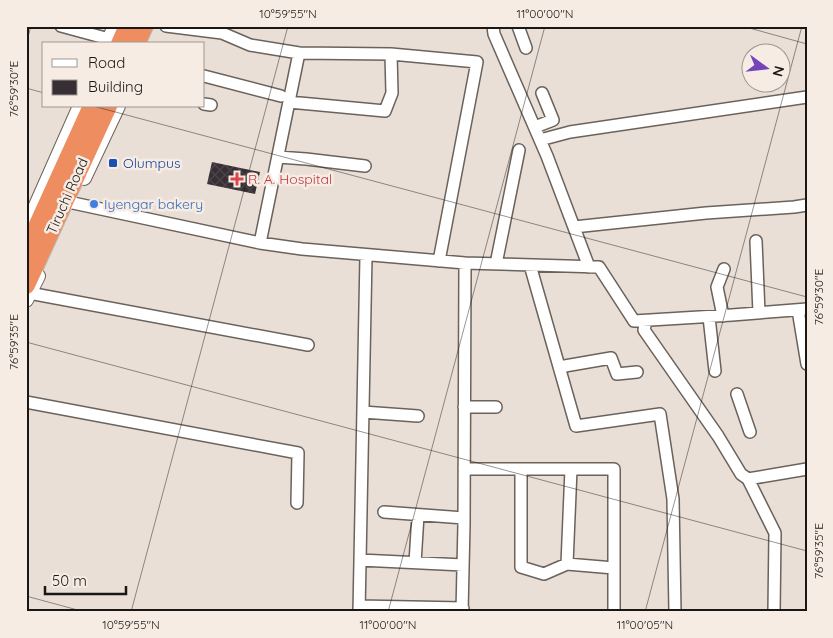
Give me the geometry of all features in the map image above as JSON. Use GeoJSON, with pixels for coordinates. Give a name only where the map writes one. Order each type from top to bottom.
{"type":"FeatureCollection","features":[{"type":"Feature","properties":{"kind":"highway"},"geometry":{"type":"LineString","coordinates":[[112,42],[128,26]]}},
{"type":"Feature","properties":{"kind":"highway"},"geometry":{"type":"LineString","coordinates":[[137,42],[144,26]]}},
{"type":"Feature","properties":{"kind":"highway","name":"Tiruchi Road"},"geometry":{"type":"LineString","coordinates":[[26,251],[91,108]]}},
{"type":"Feature","properties":{"kind":"highway","name":"Tiruchi Road"},"geometry":{"type":"LineString","coordinates":[[27,293],[107,108]]}},
{"type":"Feature","properties":{"kind":"street"},"geometry":{"type":"LineString","coordinates":[[61,26],[112,42],[115,26]]}},
{"type":"Feature","properties":{"kind":"street"},"geometry":{"type":"LineString","coordinates":[[146,42],[152,26]]}},
{"type":"Feature","properties":{"kind":"street"},"geometry":{"type":"LineString","coordinates":[[166,26],[222,33],[250,45],[299,53],[391,54],[477,62],[439,261]]}},
{"type":"Feature","properties":{"kind":"street"},"geometry":{"type":"LineString","coordinates":[[492,26],[535,127],[589,267]]}},
{"type":"Feature","properties":{"kind":"street"},"geometry":{"type":"LineString","coordinates":[[518,26],[526,48]]}},
{"type":"Feature","properties":{"kind":"street"},"geometry":{"type":"LineString","coordinates":[[260,243],[278,157],[285,99],[299,53]]}},
{"type":"Feature","properties":{"kind":"street"},"geometry":{"type":"LineString","coordinates":[[205,76],[285,99],[385,111],[392,93],[391,54]]}},
{"type":"Feature","properties":{"kind":"street"},"geometry":{"type":"LineString","coordinates":[[535,127],[553,120],[542,94]]}},
{"type":"Feature","properties":{"kind":"street"},"geometry":{"type":"LineString","coordinates":[[540,140],[570,132],[807,97]]}},
{"type":"Feature","properties":{"kind":"street"},"geometry":{"type":"LineString","coordinates":[[26,228],[79,108]]}},
{"type":"Feature","properties":{"kind":"street"},"geometry":{"type":"LineString","coordinates":[[117,108],[73,203],[27,293],[308,344]]}},
{"type":"Feature","properties":{"kind":"street"},"geometry":{"type":"LineString","coordinates":[[496,264],[519,150]]}},
{"type":"Feature","properties":{"kind":"street"},"geometry":{"type":"LineString","coordinates":[[278,157],[365,166]]}},
{"type":"Feature","properties":{"kind":"street"},"geometry":{"type":"LineString","coordinates":[[73,203],[260,243],[302,249],[465,264],[599,267],[634,321],[802,309],[807,364]]}},
{"type":"Feature","properties":{"kind":"street"},"geometry":{"type":"LineString","coordinates":[[574,228],[706,213],[807,205]]}},
{"type":"Feature","properties":{"kind":"street"},"geometry":{"type":"LineString","coordinates":[[756,241],[759,313]]}},
{"type":"Feature","properties":{"kind":"street"},"geometry":{"type":"LineString","coordinates":[[366,256],[359,609],[462,610],[465,264]]}},
{"type":"Feature","properties":{"kind":"street"},"geometry":{"type":"LineString","coordinates":[[530,265],[576,426],[660,414],[673,499],[675,612]]}},
{"type":"Feature","properties":{"kind":"street"},"geometry":{"type":"LineString","coordinates":[[723,316],[717,287],[724,269]]}},
{"type":"Feature","properties":{"kind":"street"},"geometry":{"type":"LineString","coordinates":[[709,317],[715,371]]}},
{"type":"Feature","properties":{"kind":"street"},"geometry":{"type":"LineString","coordinates":[[646,321],[644,330],[718,436],[741,474],[748,479],[775,533],[774,612]]}},
{"type":"Feature","properties":{"kind":"street"},"geometry":{"type":"LineString","coordinates":[[559,367],[610,358],[617,374],[637,372]]}},
{"type":"Feature","properties":{"kind":"street"},"geometry":{"type":"LineString","coordinates":[[737,394],[750,432]]}},
{"type":"Feature","properties":{"kind":"street"},"geometry":{"type":"LineString","coordinates":[[26,402],[298,453],[297,502]]}},
{"type":"Feature","properties":{"kind":"street"},"geometry":{"type":"LineString","coordinates":[[464,407],[496,407]]}},
{"type":"Feature","properties":{"kind":"street"},"geometry":{"type":"LineString","coordinates":[[363,412],[418,416]]}},
{"type":"Feature","properties":{"kind":"street"},"geometry":{"type":"LineString","coordinates":[[464,469],[614,469],[614,612]]}},
{"type":"Feature","properties":{"kind":"street"},"geometry":{"type":"LineString","coordinates":[[521,469],[521,568],[544,574],[567,564],[614,568]]}},
{"type":"Feature","properties":{"kind":"street"},"geometry":{"type":"LineString","coordinates":[[567,564],[571,469]]}},
{"type":"Feature","properties":{"kind":"street"},"geometry":{"type":"LineString","coordinates":[[748,479],[807,469]]}},
{"type":"Feature","properties":{"kind":"street"},"geometry":{"type":"LineString","coordinates":[[384,512],[464,518]]}},
{"type":"Feature","properties":{"kind":"street"},"geometry":{"type":"LineString","coordinates":[[415,562],[418,515]]}},
{"type":"Feature","properties":{"kind":"street"},"geometry":{"type":"LineString","coordinates":[[360,560],[463,565]]}},
{"type":"Feature","properties":{"kind":"building"},"geometry":{"type":"Polygon","coordinates":[[[212,162],[260,172],[255,194],[207,184],[212,162]]]}},
{"type":"Feature","properties":{"kind":"place","name":"Olumpus"},"geometry":{"type":"Point","coordinates":[113,163]}},
{"type":"Feature","properties":{"kind":"place","name":"R. A. Hospital"},"geometry":{"type":"Point","coordinates":[237,179]}},
{"type":"Feature","properties":{"kind":"place","name":"Iyengar bakery"},"geometry":{"type":"Point","coordinates":[94,204]}}]}
